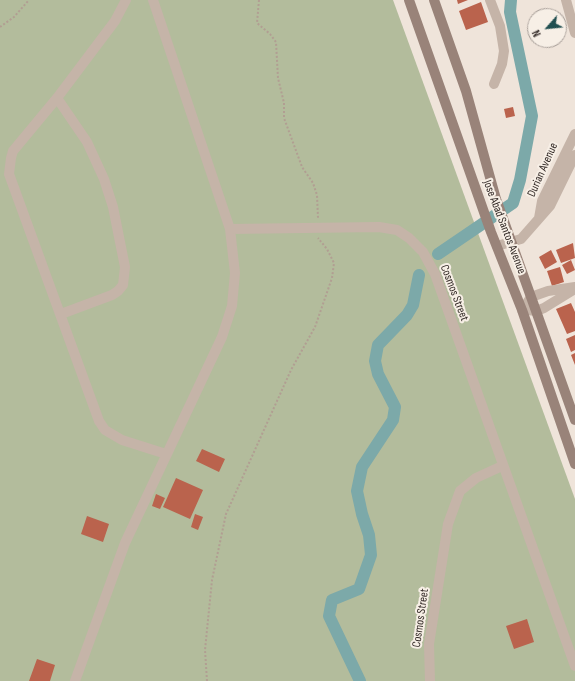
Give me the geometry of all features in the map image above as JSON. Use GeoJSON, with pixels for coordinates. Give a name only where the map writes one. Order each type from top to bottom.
{"type":"FeatureCollection","features":[{"type":"Feature","properties":{"kind":"main road","name":"Jose Abad Santos Avenue"},"geometry":{"type":"LineString","coordinates":[[409,0],[481,205],[522,310],[575,464]]}},
{"type":"Feature","properties":{"kind":"main road","name":"Jose Abad Santos Avenue"},"geometry":{"type":"LineString","coordinates":[[434,0],[466,91],[496,199],[575,420]]}},
{"type":"Feature","properties":{"kind":"street"},"geometry":{"type":"LineString","coordinates":[[126,0],[115,21],[57,98],[13,151],[9,174],[99,421],[105,430],[122,440],[166,454]]}},
{"type":"Feature","properties":{"kind":"street"},"geometry":{"type":"LineString","coordinates":[[75,681],[125,543],[222,337],[232,306],[235,273],[230,229],[153,0]]}},
{"type":"Feature","properties":{"kind":"street"},"geometry":{"type":"LineString","coordinates":[[490,0],[500,26],[504,51],[502,64],[494,84]]}},
{"type":"Feature","properties":{"kind":"street"},"geometry":{"type":"LineString","coordinates":[[566,0],[575,33]]}},
{"type":"Feature","properties":{"kind":"street"},"geometry":{"type":"LineString","coordinates":[[57,98],[87,142],[104,179],[113,207],[125,267],[124,285],[118,291],[112,295],[61,314]]}},
{"type":"Feature","properties":{"kind":"street","name":"Durian Avenue"},"geometry":{"type":"LineString","coordinates":[[539,218],[542,201],[575,134]]}},
{"type":"Feature","properties":{"kind":"street","name":"Durian Avenue"},"geometry":{"type":"LineString","coordinates":[[497,246],[521,239],[550,206],[575,155]]}},
{"type":"Feature","properties":{"kind":"street","name":"Cosmos Street"},"geometry":{"type":"LineString","coordinates":[[230,229],[379,227],[396,230],[410,238],[422,252],[435,274],[502,466],[575,666]]}},
{"type":"Feature","properties":{"kind":"street"},"geometry":{"type":"LineString","coordinates":[[522,310],[531,297],[548,291],[575,288]]}},
{"type":"Feature","properties":{"kind":"street"},"geometry":{"type":"LineString","coordinates":[[522,310],[536,311],[553,303],[575,288]]}},
{"type":"Feature","properties":{"kind":"street","name":"Cosmos Street"},"geometry":{"type":"LineString","coordinates":[[430,681],[429,644],[448,524],[460,491],[476,478],[502,466]]}},
{"type":"Feature","properties":{"kind":"path"},"geometry":{"type":"LineString","coordinates":[[0,27],[14,17],[29,0]]}},
{"type":"Feature","properties":{"kind":"path"},"geometry":{"type":"LineString","coordinates":[[207,681],[205,650],[212,580],[226,514],[291,370],[315,327],[332,278],[334,263],[327,249],[318,239],[317,195],[313,183],[302,167],[284,118],[284,103],[278,78],[276,42],[270,34],[257,23],[259,0]]}},
{"type":"Feature","properties":{"kind":"green space"},"geometry":{"type":"Polygon","coordinates":[[[0,0],[393,0],[575,499],[575,681],[0,681],[0,0]]]}},
{"type":"Feature","properties":{"kind":"building"},"geometry":{"type":"Polygon","coordinates":[[[457,0],[468,0],[458,4],[457,0]]]}},
{"type":"Feature","properties":{"kind":"building"},"geometry":{"type":"Polygon","coordinates":[[[481,2],[488,22],[466,30],[459,11],[481,2]]]}},
{"type":"Feature","properties":{"kind":"building"},"geometry":{"type":"Polygon","coordinates":[[[513,107],[515,116],[506,118],[504,109],[513,107]]]}},
{"type":"Feature","properties":{"kind":"building"},"geometry":{"type":"Polygon","coordinates":[[[573,243],[575,258],[561,263],[556,250],[573,243]]]}},
{"type":"Feature","properties":{"kind":"building"},"geometry":{"type":"Polygon","coordinates":[[[551,250],[557,262],[545,269],[539,257],[551,250]]]}},
{"type":"Feature","properties":{"kind":"building"},"geometry":{"type":"Polygon","coordinates":[[[571,260],[575,270],[567,274],[562,265],[571,260]]]}},
{"type":"Feature","properties":{"kind":"building"},"geometry":{"type":"Polygon","coordinates":[[[560,267],[564,282],[552,286],[547,271],[560,267]]]}},
{"type":"Feature","properties":{"kind":"building"},"geometry":{"type":"Polygon","coordinates":[[[571,303],[575,312],[575,331],[567,334],[556,309],[571,303]]]}},
{"type":"Feature","properties":{"kind":"building"},"geometry":{"type":"Polygon","coordinates":[[[575,335],[575,350],[571,352],[566,339],[575,335]]]}},
{"type":"Feature","properties":{"kind":"building"},"geometry":{"type":"Polygon","coordinates":[[[575,353],[575,365],[571,355],[575,353]]]}},
{"type":"Feature","properties":{"kind":"building"},"geometry":{"type":"Polygon","coordinates":[[[202,449],[225,459],[219,472],[196,461],[202,449]]]}},
{"type":"Feature","properties":{"kind":"building"},"geometry":{"type":"Polygon","coordinates":[[[176,478],[203,490],[190,519],[163,507],[176,478]]]}},
{"type":"Feature","properties":{"kind":"building"},"geometry":{"type":"Polygon","coordinates":[[[156,494],[165,498],[160,509],[152,506],[156,494]]]}},
{"type":"Feature","properties":{"kind":"building"},"geometry":{"type":"Polygon","coordinates":[[[195,514],[203,517],[198,530],[191,527],[195,514]]]}},
{"type":"Feature","properties":{"kind":"building"},"geometry":{"type":"Polygon","coordinates":[[[87,516],[109,524],[103,542],[81,534],[87,516]]]}},
{"type":"Feature","properties":{"kind":"building"},"geometry":{"type":"Polygon","coordinates":[[[527,619],[534,642],[514,649],[506,626],[527,619]]]}},
{"type":"Feature","properties":{"kind":"building"},"geometry":{"type":"Polygon","coordinates":[[[37,659],[55,665],[50,681],[29,681],[37,659]]]}},
{"type":"Feature","properties":{"kind":"waterway"},"geometry":{"type":"LineString","coordinates":[[438,254],[513,203],[520,180],[532,116],[510,12],[511,0]]}},
{"type":"Feature","properties":{"kind":"waterway"},"geometry":{"type":"LineString","coordinates":[[360,681],[329,616],[332,600],[359,589],[371,555],[369,535],[362,514],[357,491],[362,467],[393,420],[395,407],[378,374],[375,361],[378,345],[407,315],[413,305],[419,275]]}}]}
